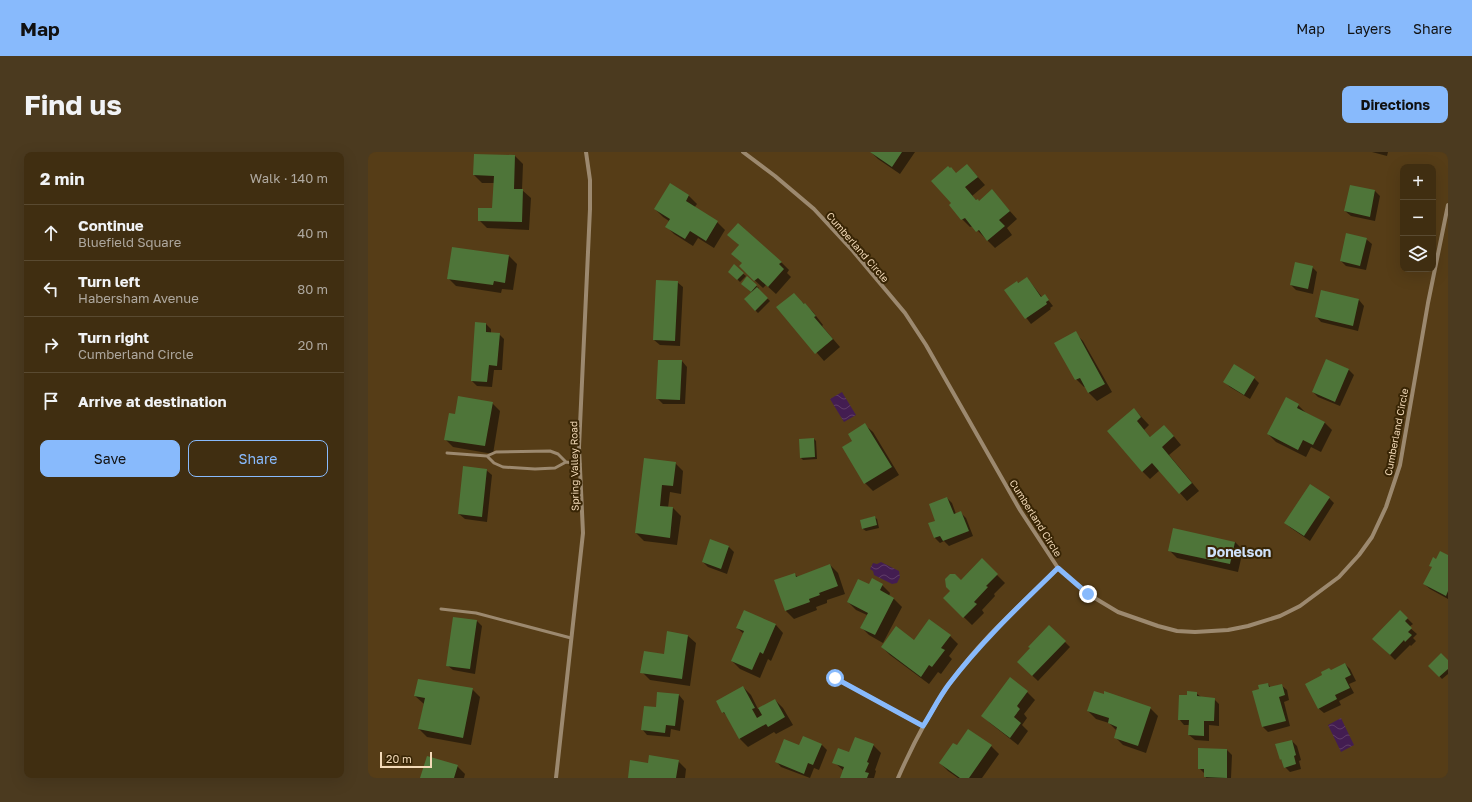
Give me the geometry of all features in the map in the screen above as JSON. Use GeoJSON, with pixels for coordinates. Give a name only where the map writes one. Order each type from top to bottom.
{"type":"FeatureCollection","features":[{"type":"Feature","properties":{"kind":"street","name":"Spring Valley Road"},"geometry":{"type":"LineString","coordinates":[[556,778],[583,533],[579,447],[590,215],[590,180],[586,152]]}},
{"type":"Feature","properties":{"kind":"street","name":"Cumberland Circle"},"geometry":{"type":"LineString","coordinates":[[743,152],[781,180],[814,209],[853,251],[905,313],[926,345],[1000,472],[1020,510],[1058,568],[1088,594],[1118,612],[1158,626],[1195,632],[1228,630],[1264,622],[1300,606],[1339,577],[1359,555],[1372,537],[1380,523],[1396,477],[1403,447],[1428,302],[1448,205]]}},
{"type":"Feature","properties":{"kind":"street"},"geometry":{"type":"LineString","coordinates":[[898,778],[923,726],[948,686],[985,640],[1058,568]]}},
{"type":"Feature","properties":{"kind":"street"},"geometry":{"type":"LineString","coordinates":[[835,678],[923,726]]}},
{"type":"Feature","properties":{"kind":"lane"},"geometry":{"type":"LineString","coordinates":[[447,453],[487,456],[496,452],[550,451],[558,454],[566,462],[580,464]]}},
{"type":"Feature","properties":{"kind":"lane"},"geometry":{"type":"LineString","coordinates":[[487,456],[503,467],[534,470],[556,468],[566,462]]}},
{"type":"Feature","properties":{"kind":"lane"},"geometry":{"type":"LineString","coordinates":[[441,609],[476,612],[572,638]]}},
{"type":"Feature","properties":{"kind":"water"},"geometry":{"type":"Polygon","coordinates":[[[842,392],[856,415],[844,422],[830,399],[842,392]]]}},
{"type":"Feature","properties":{"kind":"water"},"geometry":{"type":"Polygon","coordinates":[[[881,562],[899,571],[900,577],[897,583],[892,584],[874,575],[873,571],[870,569],[873,563],[877,564],[881,562]]]}},
{"type":"Feature","properties":{"kind":"water"},"geometry":{"type":"Polygon","coordinates":[[[1341,718],[1354,745],[1341,752],[1328,725],[1341,718]]]}},
{"type":"Feature","properties":{"kind":"building"},"geometry":{"type":"Polygon","coordinates":[[[870,152],[902,152],[892,167],[870,152]]]}},
{"type":"Feature","properties":{"kind":"building"},"geometry":{"type":"Polygon","coordinates":[[[474,154],[515,155],[514,189],[523,189],[522,222],[478,221],[478,208],[492,208],[494,176],[473,175],[474,154]]]}},
{"type":"Feature","properties":{"kind":"building"},"geometry":{"type":"Polygon","coordinates":[[[967,164],[978,177],[965,187],[976,200],[978,199],[979,201],[992,189],[1010,211],[999,220],[1005,226],[987,241],[979,230],[976,232],[965,218],[961,220],[949,205],[951,203],[931,181],[948,166],[950,168],[951,167],[956,173],[967,164]]]}},
{"type":"Feature","properties":{"kind":"building"},"geometry":{"type":"Polygon","coordinates":[[[670,183],[689,195],[686,201],[718,221],[706,241],[690,231],[685,239],[665,227],[670,219],[654,209],[670,183]]]}},
{"type":"Feature","properties":{"kind":"building"},"geometry":{"type":"Polygon","coordinates":[[[1350,185],[1375,190],[1370,217],[1344,211],[1350,185]]]}},
{"type":"Feature","properties":{"kind":"building"},"geometry":{"type":"Polygon","coordinates":[[[738,223],[782,262],[779,264],[784,269],[768,287],[758,278],[754,281],[739,266],[742,263],[731,254],[739,245],[727,235],[738,223]]]}},
{"type":"Feature","properties":{"kind":"building"},"geometry":{"type":"Polygon","coordinates":[[[1346,233],[1367,238],[1360,266],[1340,261],[1346,233]]]}},
{"type":"Feature","properties":{"kind":"building"},"geometry":{"type":"Polygon","coordinates":[[[452,247],[509,255],[505,283],[494,281],[493,285],[447,279],[452,247]]]}},
{"type":"Feature","properties":{"kind":"building"},"geometry":{"type":"Polygon","coordinates":[[[1295,262],[1313,266],[1308,289],[1290,285],[1295,262]]]}},
{"type":"Feature","properties":{"kind":"building"},"geometry":{"type":"Polygon","coordinates":[[[734,264],[744,273],[737,280],[728,272],[734,264]]]}},
{"type":"Feature","properties":{"kind":"building"},"geometry":{"type":"Polygon","coordinates":[[[747,276],[757,285],[751,292],[741,284],[747,276]]]}},
{"type":"Feature","properties":{"kind":"building"},"geometry":{"type":"Polygon","coordinates":[[[1027,277],[1041,297],[1045,294],[1049,300],[1046,302],[1047,304],[1025,319],[1004,290],[1017,281],[1018,283],[1027,277]]]}},
{"type":"Feature","properties":{"kind":"building"},"geometry":{"type":"Polygon","coordinates":[[[656,280],[678,281],[675,341],[653,340],[656,280]]]}},
{"type":"Feature","properties":{"kind":"building"},"geometry":{"type":"Polygon","coordinates":[[[757,287],[768,298],[755,311],[744,299],[757,287]]]}},
{"type":"Feature","properties":{"kind":"building"},"geometry":{"type":"Polygon","coordinates":[[[1321,290],[1359,299],[1353,326],[1315,317],[1321,290]]]}},
{"type":"Feature","properties":{"kind":"building"},"geometry":{"type":"Polygon","coordinates":[[[794,293],[804,304],[805,303],[816,316],[814,317],[833,339],[815,354],[776,307],[794,293]]]}},
{"type":"Feature","properties":{"kind":"building"},"geometry":{"type":"Polygon","coordinates":[[[475,322],[486,323],[486,332],[500,333],[497,366],[489,365],[487,382],[471,381],[475,322]]]}},
{"type":"Feature","properties":{"kind":"building"},"geometry":{"type":"Polygon","coordinates":[[[1076,331],[1105,384],[1088,393],[1080,378],[1075,380],[1054,343],[1076,331]]]}},
{"type":"Feature","properties":{"kind":"building"},"geometry":{"type":"Polygon","coordinates":[[[1326,359],[1349,369],[1335,402],[1312,392],[1326,359]]]}},
{"type":"Feature","properties":{"kind":"building"},"geometry":{"type":"Polygon","coordinates":[[[658,360],[682,360],[680,400],[656,399],[658,360]]]}},
{"type":"Feature","properties":{"kind":"building"},"geometry":{"type":"Polygon","coordinates":[[[1234,364],[1255,377],[1244,395],[1223,382],[1234,364]]]}},
{"type":"Feature","properties":{"kind":"building"},"geometry":{"type":"Polygon","coordinates":[[[458,396],[493,402],[485,446],[444,440],[449,413],[455,414],[458,396]]]}},
{"type":"Feature","properties":{"kind":"building"},"geometry":{"type":"Polygon","coordinates":[[[1286,397],[1299,404],[1297,408],[1325,422],[1313,445],[1303,440],[1298,450],[1267,434],[1286,397]]]}},
{"type":"Feature","properties":{"kind":"building"},"geometry":{"type":"Polygon","coordinates":[[[1134,408],[1141,417],[1137,421],[1150,437],[1164,425],[1174,436],[1162,447],[1192,483],[1179,494],[1152,463],[1142,472],[1107,431],[1134,408]]]}},
{"type":"Feature","properties":{"kind":"building"},"geometry":{"type":"Polygon","coordinates":[[[865,423],[892,467],[864,484],[842,447],[852,441],[848,434],[865,423]]]}},
{"type":"Feature","properties":{"kind":"building"},"geometry":{"type":"Polygon","coordinates":[[[814,438],[815,457],[800,458],[799,439],[814,438]]]}},
{"type":"Feature","properties":{"kind":"building"},"geometry":{"type":"Polygon","coordinates":[[[644,458],[676,462],[673,486],[662,485],[660,506],[673,507],[670,538],[635,533],[644,458]]]}},
{"type":"Feature","properties":{"kind":"building"},"geometry":{"type":"Polygon","coordinates":[[[463,466],[487,469],[482,517],[458,514],[463,466]]]}},
{"type":"Feature","properties":{"kind":"building"},"geometry":{"type":"Polygon","coordinates":[[[1310,484],[1330,497],[1304,536],[1284,523],[1310,484]]]}},
{"type":"Feature","properties":{"kind":"building"},"geometry":{"type":"Polygon","coordinates":[[[947,497],[954,514],[961,511],[969,531],[943,541],[940,536],[934,538],[928,523],[935,521],[929,504],[947,497]]]}},
{"type":"Feature","properties":{"kind":"building"},"geometry":{"type":"Polygon","coordinates":[[[875,516],[877,525],[862,529],[860,520],[875,516]]]}},
{"type":"Feature","properties":{"kind":"building"},"geometry":{"type":"Polygon","coordinates":[[[1173,528],[1235,542],[1230,564],[1168,551],[1173,528]]]}},
{"type":"Feature","properties":{"kind":"building"},"geometry":{"type":"Polygon","coordinates":[[[710,539],[729,546],[721,569],[702,562],[710,539]]]}},
{"type":"Feature","properties":{"kind":"building"},"geometry":{"type":"Polygon","coordinates":[[[1440,551],[1448,555],[1448,591],[1446,596],[1423,584],[1432,567],[1429,566],[1433,557],[1436,559],[1440,551]]]}},
{"type":"Feature","properties":{"kind":"building"},"geometry":{"type":"Polygon","coordinates":[[[982,558],[998,574],[986,586],[988,587],[974,602],[977,604],[963,618],[943,598],[950,591],[946,587],[945,579],[950,574],[955,574],[961,580],[982,558]]]}},
{"type":"Feature","properties":{"kind":"building"},"geometry":{"type":"Polygon","coordinates":[[[830,564],[838,586],[819,593],[820,595],[809,599],[810,602],[785,611],[774,580],[795,573],[796,577],[830,564]]]}},
{"type":"Feature","properties":{"kind":"building"},"geometry":{"type":"Polygon","coordinates":[[[872,578],[883,584],[880,590],[894,598],[875,635],[860,628],[868,613],[847,602],[858,579],[869,584],[872,578]]]}},
{"type":"Feature","properties":{"kind":"building"},"geometry":{"type":"Polygon","coordinates":[[[744,610],[776,624],[763,654],[760,652],[752,670],[731,661],[744,631],[736,628],[744,610]]]}},
{"type":"Feature","properties":{"kind":"building"},"geometry":{"type":"Polygon","coordinates":[[[1400,610],[1408,618],[1405,621],[1412,628],[1408,632],[1412,635],[1405,642],[1404,640],[1390,655],[1372,639],[1400,610]]]}},
{"type":"Feature","properties":{"kind":"building"},"geometry":{"type":"Polygon","coordinates":[[[453,617],[477,620],[470,669],[446,666],[453,617]]]}},
{"type":"Feature","properties":{"kind":"building"},"geometry":{"type":"Polygon","coordinates":[[[929,619],[951,635],[941,648],[945,650],[932,667],[929,665],[921,677],[881,647],[896,626],[914,640],[929,619]]]}},
{"type":"Feature","properties":{"kind":"building"},"geometry":{"type":"Polygon","coordinates":[[[1049,625],[1066,641],[1032,676],[1017,662],[1030,648],[1028,647],[1049,625]]]}},
{"type":"Feature","properties":{"kind":"building"},"geometry":{"type":"Polygon","coordinates":[[[667,631],[688,635],[682,679],[640,673],[644,651],[664,654],[667,631]]]}},
{"type":"Feature","properties":{"kind":"building"},"geometry":{"type":"Polygon","coordinates":[[[1441,653],[1448,660],[1448,669],[1439,677],[1428,666],[1441,653]]]}},
{"type":"Feature","properties":{"kind":"building"},"geometry":{"type":"Polygon","coordinates":[[[1345,663],[1351,675],[1345,678],[1350,688],[1335,695],[1337,699],[1318,709],[1305,684],[1322,675],[1321,672],[1329,668],[1331,670],[1345,663]]]}},
{"type":"Feature","properties":{"kind":"building"},"geometry":{"type":"Polygon","coordinates":[[[1010,677],[1028,691],[1017,706],[1020,709],[1014,717],[1021,723],[1010,738],[981,716],[1010,677]]]}},
{"type":"Feature","properties":{"kind":"building"},"geometry":{"type":"Polygon","coordinates":[[[418,679],[473,688],[463,738],[418,729],[425,698],[414,696],[418,679]]]}},
{"type":"Feature","properties":{"kind":"building"},"geometry":{"type":"Polygon","coordinates":[[[1268,683],[1269,687],[1282,684],[1285,695],[1279,697],[1286,721],[1262,727],[1252,691],[1259,689],[1258,685],[1268,683]]]}},
{"type":"Feature","properties":{"kind":"building"},"geometry":{"type":"Polygon","coordinates":[[[743,686],[755,708],[752,709],[757,718],[762,715],[758,708],[775,699],[785,717],[768,727],[766,724],[739,739],[716,701],[743,686]]]}},
{"type":"Feature","properties":{"kind":"building"},"geometry":{"type":"Polygon","coordinates":[[[1094,691],[1104,694],[1104,691],[1151,707],[1138,746],[1114,738],[1117,727],[1108,723],[1109,718],[1087,711],[1094,691]]]}},
{"type":"Feature","properties":{"kind":"building"},"geometry":{"type":"Polygon","coordinates":[[[1187,691],[1197,692],[1197,696],[1215,698],[1214,721],[1204,721],[1204,736],[1188,735],[1189,720],[1178,720],[1179,695],[1187,695],[1187,691]]]}},
{"type":"Feature","properties":{"kind":"building"},"geometry":{"type":"Polygon","coordinates":[[[657,692],[679,694],[675,726],[666,725],[665,733],[641,730],[644,706],[656,707],[657,692]]]}},
{"type":"Feature","properties":{"kind":"building"},"geometry":{"type":"Polygon","coordinates":[[[968,729],[992,745],[969,778],[960,778],[939,763],[953,743],[957,745],[968,729]]]}},
{"type":"Feature","properties":{"kind":"building"},"geometry":{"type":"Polygon","coordinates":[[[803,736],[822,744],[813,765],[808,763],[804,774],[775,762],[784,739],[799,745],[803,736]]]}},
{"type":"Feature","properties":{"kind":"building"},"geometry":{"type":"Polygon","coordinates":[[[855,737],[874,744],[865,772],[869,773],[867,778],[840,778],[844,767],[832,763],[838,748],[849,752],[855,737]]]}},
{"type":"Feature","properties":{"kind":"building"},"geometry":{"type":"Polygon","coordinates":[[[1292,740],[1296,755],[1294,756],[1296,764],[1284,768],[1275,744],[1292,740]]]}},
{"type":"Feature","properties":{"kind":"building"},"geometry":{"type":"Polygon","coordinates":[[[1198,748],[1227,749],[1227,778],[1204,777],[1204,769],[1198,769],[1198,748]]]}},
{"type":"Feature","properties":{"kind":"building"},"geometry":{"type":"Polygon","coordinates":[[[649,755],[679,760],[676,778],[628,778],[630,760],[648,763],[649,755]]]}},
{"type":"Feature","properties":{"kind":"building"},"geometry":{"type":"Polygon","coordinates":[[[427,756],[458,765],[454,778],[420,778],[427,756]]]}},
{"type":"Feature","properties":{"kind":"district","name":"Donelson"},"geometry":{"type":"Point","coordinates":[1239,551]}},
{"type":"Feature","properties":{"kind":"route"},"geometry":{"type":"LineString","coordinates":[[835,678],[923,726],[948,686],[985,640],[1058,568],[1088,594]]}}]}
